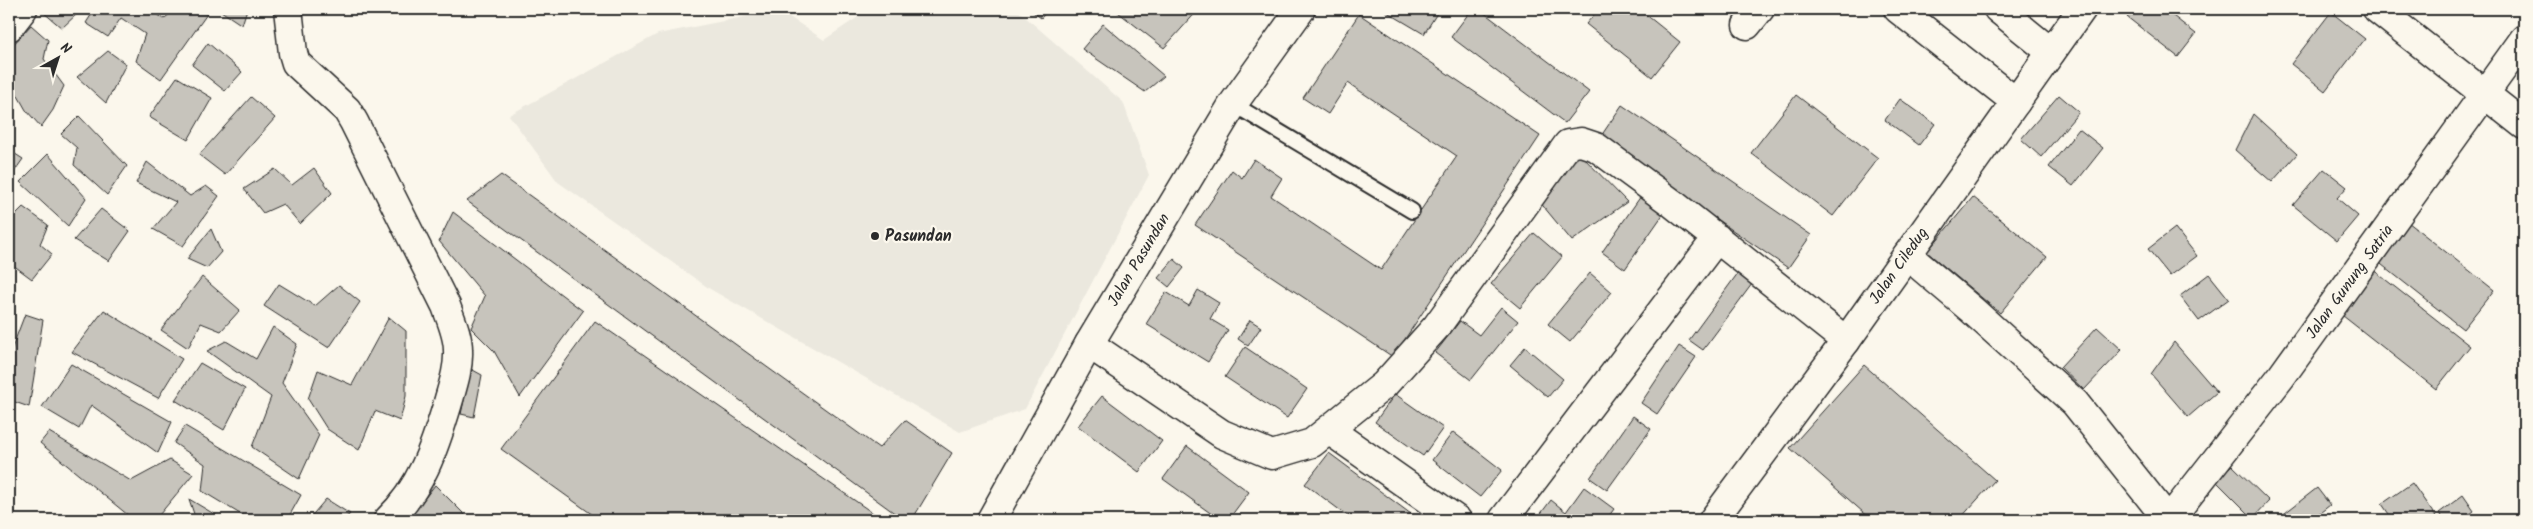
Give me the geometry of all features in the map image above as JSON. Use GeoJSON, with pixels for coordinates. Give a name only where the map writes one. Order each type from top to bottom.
{"type":"FeatureCollection","features":[{"type":"Feature","properties":{"kind":"street"},"geometry":{"type":"LineString","coordinates":[[9,27],[23,9]]}},
{"type":"Feature","properties":{"kind":"street"},"geometry":{"type":"LineString","coordinates":[[288,9],[293,54],[296,63],[346,110],[354,122],[446,306],[454,329],[458,350],[456,373],[436,443],[427,467],[412,493],[388,520]]}},
{"type":"Feature","properties":{"kind":"street","name":"Jalan Pasundan"},"geometry":{"type":"LineString","coordinates":[[991,520],[1089,344],[1233,104],[1301,9]]}},
{"type":"Feature","properties":{"kind":"street"},"geometry":{"type":"LineString","coordinates":[[1898,9],[2016,102]]}},
{"type":"Feature","properties":{"kind":"street"},"geometry":{"type":"LineString","coordinates":[[1998,9],[2051,52]]}},
{"type":"Feature","properties":{"kind":"street","name":"Jalan Ciledug"},"geometry":{"type":"LineString","coordinates":[[1713,520],[1846,341],[2082,9]]}},
{"type":"Feature","properties":{"kind":"street"},"geometry":{"type":"LineString","coordinates":[[2377,9],[2524,125]]}},
{"type":"Feature","properties":{"kind":"street","name":"Jalan Gunung Satria"},"geometry":{"type":"LineString","coordinates":[[2168,520],[2281,377],[2524,39]]}},
{"type":"Feature","properties":{"kind":"street"},"geometry":{"type":"LineString","coordinates":[[1089,344],[1222,434],[1272,455],[1312,443],[1384,385],[1437,326],[1568,144],[1581,142],[1596,147],[1717,238],[1846,341]]}},
{"type":"Feature","properties":{"kind":"street"},"geometry":{"type":"LineString","coordinates":[[1503,520],[1717,238]]}},
{"type":"Feature","properties":{"kind":"street"},"geometry":{"type":"LineString","coordinates":[[1907,255],[2075,403],[2168,520]]}},
{"type":"Feature","properties":{"kind":"street"},"geometry":{"type":"LineString","coordinates":[[1329,430],[1458,520]]}},
{"type":"Feature","properties":{"kind":"lane"},"geometry":{"type":"LineString","coordinates":[[1233,104],[1412,211]]}},
{"type":"Feature","properties":{"kind":"shaded area","name":"Pasundan"},"geometry":{"type":"Polygon","coordinates":[[[870,9],[1016,9],[1123,102],[1149,175],[1025,409],[960,432],[710,289],[558,182],[509,115],[658,34],[779,10],[824,40],[870,9]]]}},
{"type":"Feature","properties":{"kind":"building"},"geometry":{"type":"Polygon","coordinates":[[[45,9],[76,9],[79,12],[62,28],[43,12],[45,9]]]}},
{"type":"Feature","properties":{"kind":"building"},"geometry":{"type":"Polygon","coordinates":[[[95,9],[150,9],[164,19],[175,9],[200,9],[207,14],[161,79],[136,61],[145,34],[121,18],[108,37],[86,23],[95,9]]]}},
{"type":"Feature","properties":{"kind":"building"},"geometry":{"type":"Polygon","coordinates":[[[218,9],[247,9],[242,25],[218,9]]]}},
{"type":"Feature","properties":{"kind":"building"},"geometry":{"type":"Polygon","coordinates":[[[1029,9],[1049,9],[1041,18],[1029,9]]]}},
{"type":"Feature","properties":{"kind":"building"},"geometry":{"type":"Polygon","coordinates":[[[1114,9],[1199,9],[1164,48],[1114,9]]]}},
{"type":"Feature","properties":{"kind":"building"},"geometry":{"type":"Polygon","coordinates":[[[1382,9],[1436,9],[1439,10],[1424,34],[1382,9]]]}},
{"type":"Feature","properties":{"kind":"building"},"geometry":{"type":"Polygon","coordinates":[[[1472,9],[1479,9],[1589,92],[1565,123],[1451,37],[1472,9]]]}},
{"type":"Feature","properties":{"kind":"building"},"geometry":{"type":"Polygon","coordinates":[[[1599,9],[1639,9],[1680,42],[1652,77],[1586,24],[1599,9]]]}},
{"type":"Feature","properties":{"kind":"building"},"geometry":{"type":"Polygon","coordinates":[[[2134,9],[2164,9],[2196,34],[2178,57],[2127,17],[2134,9]]]}},
{"type":"Feature","properties":{"kind":"building"},"geometry":{"type":"Polygon","coordinates":[[[2331,12],[2365,39],[2325,91],[2291,64],[2331,12]]]}},
{"type":"Feature","properties":{"kind":"building"},"geometry":{"type":"Polygon","coordinates":[[[1359,14],[1540,136],[1393,357],[1195,225],[1232,170],[1242,178],[1254,159],[1282,178],[1271,196],[1381,270],[1457,156],[1348,83],[1328,114],[1303,98],[1359,14]]]}},
{"type":"Feature","properties":{"kind":"building"},"geometry":{"type":"Polygon","coordinates":[[[1103,24],[1164,76],[1145,92],[1082,49],[1103,24]]]}},
{"type":"Feature","properties":{"kind":"building"},"geometry":{"type":"Polygon","coordinates":[[[31,25],[48,40],[44,59],[64,86],[53,110],[41,127],[26,110],[9,80],[9,54],[12,46],[31,25]]]}},
{"type":"Feature","properties":{"kind":"building"},"geometry":{"type":"Polygon","coordinates":[[[208,43],[242,72],[225,91],[192,65],[208,43]]]}},
{"type":"Feature","properties":{"kind":"building"},"geometry":{"type":"Polygon","coordinates":[[[108,51],[126,64],[106,103],[77,77],[108,51]]]}},
{"type":"Feature","properties":{"kind":"building"},"geometry":{"type":"Polygon","coordinates":[[[177,77],[212,98],[188,140],[149,117],[177,77]]]}},
{"type":"Feature","properties":{"kind":"building"},"geometry":{"type":"Polygon","coordinates":[[[1796,95],[1878,158],[1833,216],[1751,153],[1796,95]]]}},
{"type":"Feature","properties":{"kind":"building"},"geometry":{"type":"Polygon","coordinates":[[[2059,95],[2079,112],[2041,157],[2021,139],[2059,95]]]}},
{"type":"Feature","properties":{"kind":"building"},"geometry":{"type":"Polygon","coordinates":[[[251,97],[275,118],[225,175],[199,155],[251,97]]]}},
{"type":"Feature","properties":{"kind":"building"},"geometry":{"type":"Polygon","coordinates":[[[1900,99],[1935,124],[1919,145],[1885,120],[1900,99]]]}},
{"type":"Feature","properties":{"kind":"building"},"geometry":{"type":"Polygon","coordinates":[[[1622,105],[1811,235],[1788,268],[1599,139],[1622,105]]]}},
{"type":"Feature","properties":{"kind":"building"},"geometry":{"type":"Polygon","coordinates":[[[2253,114],[2297,154],[2272,182],[2235,150],[2253,114]]]}},
{"type":"Feature","properties":{"kind":"building"},"geometry":{"type":"Polygon","coordinates":[[[79,116],[127,166],[107,195],[74,165],[77,148],[61,134],[79,116]]]}},
{"type":"Feature","properties":{"kind":"building"},"geometry":{"type":"Polygon","coordinates":[[[2079,129],[2103,148],[2073,186],[2049,167],[2079,129]]]}},
{"type":"Feature","properties":{"kind":"building"},"geometry":{"type":"Polygon","coordinates":[[[9,150],[23,159],[9,179],[9,150]]]}},
{"type":"Feature","properties":{"kind":"building"},"geometry":{"type":"Polygon","coordinates":[[[48,154],[86,198],[68,226],[20,182],[48,154]]]}},
{"type":"Feature","properties":{"kind":"building"},"geometry":{"type":"Polygon","coordinates":[[[1581,155],[1627,202],[1572,241],[1534,195],[1581,155]]]}},
{"type":"Feature","properties":{"kind":"building"},"geometry":{"type":"Polygon","coordinates":[[[147,162],[190,196],[206,186],[219,196],[183,246],[153,229],[176,202],[136,183],[147,162]]]}},
{"type":"Feature","properties":{"kind":"building"},"geometry":{"type":"Polygon","coordinates":[[[314,168],[332,193],[300,224],[283,204],[263,213],[244,189],[275,169],[292,185],[314,168]]]}},
{"type":"Feature","properties":{"kind":"building"},"geometry":{"type":"Polygon","coordinates":[[[2324,169],[2347,187],[2337,198],[2358,216],[2337,241],[2293,205],[2324,169]]]}},
{"type":"Feature","properties":{"kind":"building"},"geometry":{"type":"Polygon","coordinates":[[[501,175],[879,448],[905,420],[952,453],[912,520],[904,520],[467,201],[501,175]]]}},
{"type":"Feature","properties":{"kind":"building"},"geometry":{"type":"Polygon","coordinates":[[[1641,196],[1664,213],[1625,269],[1602,252],[1641,196]]]}},
{"type":"Feature","properties":{"kind":"building"},"geometry":{"type":"Polygon","coordinates":[[[1973,197],[2047,257],[2000,313],[1927,252],[1973,197]]]}},
{"type":"Feature","properties":{"kind":"building"},"geometry":{"type":"Polygon","coordinates":[[[23,207],[48,225],[40,244],[52,254],[32,279],[9,262],[9,221],[23,207]]]}},
{"type":"Feature","properties":{"kind":"building"},"geometry":{"type":"Polygon","coordinates":[[[101,209],[130,231],[109,261],[74,240],[101,209]]]}},
{"type":"Feature","properties":{"kind":"building"},"geometry":{"type":"Polygon","coordinates":[[[453,212],[583,311],[520,397],[494,351],[471,328],[485,296],[439,241],[453,212]]]}},
{"type":"Feature","properties":{"kind":"building"},"geometry":{"type":"Polygon","coordinates":[[[2408,222],[2494,290],[2463,329],[2377,261],[2408,222]]]}},
{"type":"Feature","properties":{"kind":"building"},"geometry":{"type":"Polygon","coordinates":[[[2175,228],[2197,256],[2170,276],[2148,249],[2175,228]]]}},
{"type":"Feature","properties":{"kind":"building"},"geometry":{"type":"Polygon","coordinates":[[[211,229],[221,252],[207,268],[187,259],[211,229]]]}},
{"type":"Feature","properties":{"kind":"building"},"geometry":{"type":"Polygon","coordinates":[[[1534,233],[1562,257],[1520,308],[1491,284],[1534,233]]]}},
{"type":"Feature","properties":{"kind":"building"},"geometry":{"type":"Polygon","coordinates":[[[1174,259],[1184,268],[1169,287],[1158,278],[1174,259]]]}},
{"type":"Feature","properties":{"kind":"building"},"geometry":{"type":"Polygon","coordinates":[[[2372,269],[2470,346],[2436,389],[2338,312],[2372,269]]]}},
{"type":"Feature","properties":{"kind":"building"},"geometry":{"type":"Polygon","coordinates":[[[1590,273],[1612,292],[1570,342],[1548,324],[1590,273]]]}},
{"type":"Feature","properties":{"kind":"building"},"geometry":{"type":"Polygon","coordinates":[[[1738,273],[1752,284],[1703,350],[1689,340],[1738,273]]]}},
{"type":"Feature","properties":{"kind":"building"},"geometry":{"type":"Polygon","coordinates":[[[2209,274],[2229,299],[2199,321],[2180,296],[2209,274]]]}},
{"type":"Feature","properties":{"kind":"building"},"geometry":{"type":"Polygon","coordinates":[[[202,277],[240,310],[221,331],[201,323],[188,348],[161,330],[202,277]]]}},
{"type":"Feature","properties":{"kind":"building"},"geometry":{"type":"Polygon","coordinates":[[[279,284],[315,306],[339,285],[360,302],[329,348],[264,306],[279,284]]]}},
{"type":"Feature","properties":{"kind":"building"},"geometry":{"type":"Polygon","coordinates":[[[1198,290],[1219,303],[1210,319],[1228,330],[1208,362],[1146,324],[1166,292],[1189,306],[1198,290]]]}},
{"type":"Feature","properties":{"kind":"building"},"geometry":{"type":"Polygon","coordinates":[[[1501,307],[1518,321],[1471,380],[1435,353],[1460,321],[1479,335],[1501,307]]]}},
{"type":"Feature","properties":{"kind":"building"},"geometry":{"type":"Polygon","coordinates":[[[104,310],[182,359],[158,398],[72,352],[104,310]]]}},
{"type":"Feature","properties":{"kind":"building"},"geometry":{"type":"Polygon","coordinates":[[[25,314],[43,320],[29,407],[9,400],[9,356],[25,314]]]}},
{"type":"Feature","properties":{"kind":"building"},"geometry":{"type":"Polygon","coordinates":[[[389,317],[406,331],[406,396],[400,421],[375,411],[359,450],[327,429],[308,399],[318,370],[352,385],[389,317]]]}},
{"type":"Feature","properties":{"kind":"building"},"geometry":{"type":"Polygon","coordinates":[[[1250,320],[1261,327],[1248,346],[1238,339],[1250,320]]]}},
{"type":"Feature","properties":{"kind":"building"},"geometry":{"type":"Polygon","coordinates":[[[595,321],[883,520],[600,520],[501,449],[595,321]]]}},
{"type":"Feature","properties":{"kind":"building"},"geometry":{"type":"Polygon","coordinates":[[[273,327],[297,344],[282,383],[319,435],[299,479],[252,447],[271,397],[207,351],[226,341],[256,359],[273,327]]]}},
{"type":"Feature","properties":{"kind":"building"},"geometry":{"type":"Polygon","coordinates":[[[2097,327],[2122,350],[2084,390],[2060,367],[2097,327]]]}},
{"type":"Feature","properties":{"kind":"building"},"geometry":{"type":"Polygon","coordinates":[[[2174,342],[2217,392],[2188,417],[2151,374],[2174,342]]]}},
{"type":"Feature","properties":{"kind":"building"},"geometry":{"type":"Polygon","coordinates":[[[1679,346],[1696,357],[1657,414],[1641,403],[1679,346]]]}},
{"type":"Feature","properties":{"kind":"building"},"geometry":{"type":"Polygon","coordinates":[[[1245,347],[1307,389],[1287,418],[1225,377],[1245,347]]]}},
{"type":"Feature","properties":{"kind":"building"},"geometry":{"type":"Polygon","coordinates":[[[1525,347],[1563,379],[1548,397],[1510,365],[1525,347]]]}},
{"type":"Feature","properties":{"kind":"building"},"geometry":{"type":"Polygon","coordinates":[[[200,363],[245,389],[224,430],[175,400],[200,363]]]}},
{"type":"Feature","properties":{"kind":"building"},"geometry":{"type":"Polygon","coordinates":[[[71,364],[172,422],[158,453],[91,405],[79,429],[42,407],[71,364]]]}},
{"type":"Feature","properties":{"kind":"building"},"geometry":{"type":"Polygon","coordinates":[[[1864,365],[1995,480],[1959,520],[1872,520],[1790,448],[1864,365]]]}},
{"type":"Feature","properties":{"kind":"building"},"geometry":{"type":"Polygon","coordinates":[[[471,369],[482,375],[474,417],[461,414],[471,369]]]}},
{"type":"Feature","properties":{"kind":"building"},"geometry":{"type":"Polygon","coordinates":[[[1395,394],[1443,428],[1423,456],[1375,422],[1395,394]]]}},
{"type":"Feature","properties":{"kind":"building"},"geometry":{"type":"Polygon","coordinates":[[[1102,396],[1162,441],[1139,472],[1078,426],[1102,396]]]}},
{"type":"Feature","properties":{"kind":"building"},"geometry":{"type":"Polygon","coordinates":[[[1633,416],[1651,429],[1607,490],[1590,478],[1633,416]]]}},
{"type":"Feature","properties":{"kind":"building"},"geometry":{"type":"Polygon","coordinates":[[[185,426],[301,495],[287,520],[250,520],[202,491],[205,464],[174,443],[185,426]]]}},
{"type":"Feature","properties":{"kind":"building"},"geometry":{"type":"Polygon","coordinates":[[[49,432],[131,481],[170,460],[193,474],[155,520],[134,520],[40,443],[49,432]]]}},
{"type":"Feature","properties":{"kind":"building"},"geometry":{"type":"Polygon","coordinates":[[[1453,432],[1502,470],[1480,497],[1432,460],[1453,432]]]}},
{"type":"Feature","properties":{"kind":"building"},"geometry":{"type":"Polygon","coordinates":[[[1187,446],[1249,492],[1228,520],[1220,520],[1163,479],[1187,446]]]}},
{"type":"Feature","properties":{"kind":"building"},"geometry":{"type":"Polygon","coordinates":[[[1329,453],[1419,520],[1353,520],[1305,484],[1329,453]]]}},
{"type":"Feature","properties":{"kind":"building"},"geometry":{"type":"Polygon","coordinates":[[[2232,465],[2269,501],[2253,518],[2216,481],[2232,465]]]}},
{"type":"Feature","properties":{"kind":"building"},"geometry":{"type":"Polygon","coordinates":[[[2412,483],[2438,520],[2393,520],[2382,504],[2412,483]]]}},
{"type":"Feature","properties":{"kind":"building"},"geometry":{"type":"Polygon","coordinates":[[[435,485],[470,520],[408,520],[435,485]]]}},
{"type":"Feature","properties":{"kind":"building"},"geometry":{"type":"Polygon","coordinates":[[[1584,487],[1614,509],[1606,520],[1536,520],[1551,500],[1566,512],[1584,487]]]}},
{"type":"Feature","properties":{"kind":"building"},"geometry":{"type":"Polygon","coordinates":[[[2317,488],[2330,505],[2311,520],[2276,520],[2317,488]]]}},
{"type":"Feature","properties":{"kind":"building"},"geometry":{"type":"Polygon","coordinates":[[[2463,495],[2474,511],[2462,520],[2444,520],[2439,513],[2463,495]]]}},
{"type":"Feature","properties":{"kind":"building"},"geometry":{"type":"Polygon","coordinates":[[[189,499],[224,520],[196,520],[189,499]]]}},
{"type":"Feature","properties":{"kind":"building"},"geometry":{"type":"Polygon","coordinates":[[[326,499],[350,514],[343,520],[308,520],[326,499]]]}},
{"type":"Feature","properties":{"kind":"place","name":"Pasundan"},"geometry":{"type":"Point","coordinates":[875,236]}}]}
